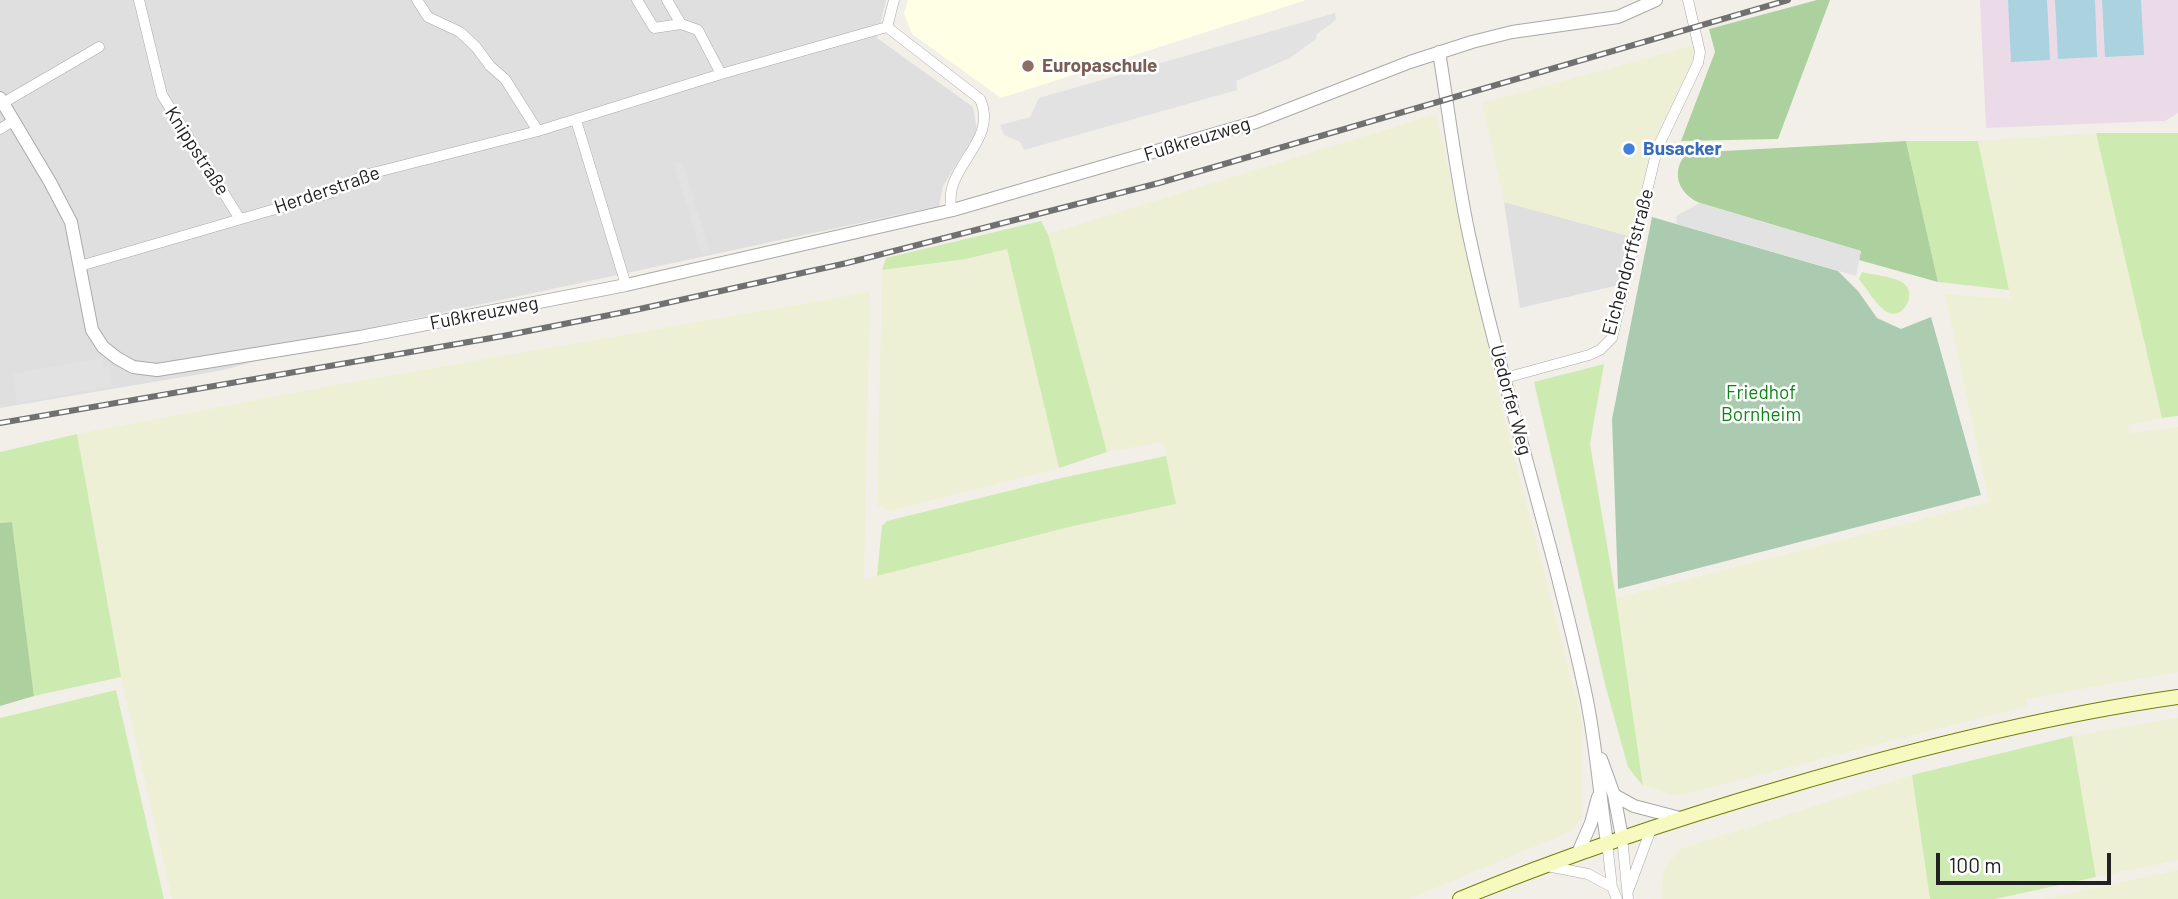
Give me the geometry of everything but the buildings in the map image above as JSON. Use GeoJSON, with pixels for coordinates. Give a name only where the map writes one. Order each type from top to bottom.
{"type":"FeatureCollection","features":[{"type":"Feature","properties":{"kind":"main road"},"geometry":{"type":"LineString","coordinates":[[1460,899],[1622,837],[1897,754],[2119,705],[2178,697]]}},
{"type":"Feature","properties":{"kind":"street","name":"Knippstraße"},"geometry":{"type":"LineString","coordinates":[[139,0],[162,95],[240,219]]}},
{"type":"Feature","properties":{"kind":"street"},"geometry":{"type":"LineString","coordinates":[[417,0],[428,17],[460,32],[476,47],[490,66],[505,79],[538,131]]}},
{"type":"Feature","properties":{"kind":"street"},"geometry":{"type":"LineString","coordinates":[[637,0],[654,27],[681,24],[698,30],[721,74]]}},
{"type":"Feature","properties":{"kind":"street"},"geometry":{"type":"LineString","coordinates":[[667,0],[681,24]]}},
{"type":"Feature","properties":{"kind":"street"},"geometry":{"type":"LineString","coordinates":[[894,0],[887,27],[980,99],[983,107],[985,121],[980,139],[954,181],[950,195],[951,210]]}},
{"type":"Feature","properties":{"kind":"street"},"geometry":{"type":"LineString","coordinates":[[1439,52],[1512,32],[1618,17],[1656,0]]}},
{"type":"Feature","properties":{"kind":"street","name":"Eichendorffstraße"},"geometry":{"type":"LineString","coordinates":[[1505,378],[1589,355],[1601,350],[1612,338],[1657,149],[1698,63],[1700,52],[1688,0]]}},
{"type":"Feature","properties":{"kind":"street","name":"Herderstraße"},"geometry":{"type":"LineString","coordinates":[[80,266],[330,193],[365,175],[538,131],[721,74],[887,27]]}},
{"type":"Feature","properties":{"kind":"street"},"geometry":{"type":"LineString","coordinates":[[1,100],[99,47]]}},
{"type":"Feature","properties":{"kind":"street","name":"Fußkreuzweg"},"geometry":{"type":"LineString","coordinates":[[1,100],[71,222],[92,330],[103,347],[133,368],[157,370],[360,337],[626,285],[951,210],[1256,122],[1439,52]]}},
{"type":"Feature","properties":{"kind":"street","name":"Uedorfer Weg"},"geometry":{"type":"LineString","coordinates":[[1439,52],[1466,223],[1566,606],[1596,746],[1614,795],[1628,895]]}},
{"type":"Feature","properties":{"kind":"street"},"geometry":{"type":"LineString","coordinates":[[576,120],[626,285]]}},
{"type":"Feature","properties":{"kind":"street"},"geometry":{"type":"LineString","coordinates":[[0,129],[13,121]]}},
{"type":"Feature","properties":{"kind":"street","name":"Uedorfer Weg"},"geometry":{"type":"LineString","coordinates":[[1596,746],[1599,793],[1612,887],[1617,899]]}},
{"type":"Feature","properties":{"kind":"street"},"geometry":{"type":"LineString","coordinates":[[1577,853],[1591,824],[1599,793]]}},
{"type":"Feature","properties":{"kind":"street"},"geometry":{"type":"LineString","coordinates":[[1614,795],[1634,806],[1680,818]]}},
{"type":"Feature","properties":{"kind":"street"},"geometry":{"type":"LineString","coordinates":[[1628,895],[1651,829]]}},
{"type":"Feature","properties":{"kind":"street"},"geometry":{"type":"LineString","coordinates":[[1546,866],[1588,874],[1612,887]]}},
{"type":"Feature","properties":{"kind":"shaded area"},"geometry":{"type":"Polygon","coordinates":[[[0,0],[886,0],[877,38],[973,107],[977,131],[943,186],[939,206],[403,321],[224,370],[0,408],[0,0]]]}},
{"type":"Feature","properties":{"kind":"shaded area","name":"Europaschule"},"geometry":{"type":"Polygon","coordinates":[[[908,0],[1306,0],[1001,98],[912,34],[904,13],[908,0]]]}},
{"type":"Feature","properties":{"kind":"shaded area"},"geometry":{"type":"Polygon","coordinates":[[[1980,0],[2178,0],[2178,113],[2165,121],[1986,128],[1980,0]]]}},
{"type":"Feature","properties":{"kind":"shaded area","name":"Europaschule"},"geometry":{"type":"Polygon","coordinates":[[[1335,13],[1336,20],[1317,34],[1316,39],[1290,58],[1236,81],[1237,90],[1024,150],[1020,142],[1004,135],[1000,125],[1030,117],[1039,98],[1335,13]]]}},
{"type":"Feature","properties":{"kind":"shaded area"},"geometry":{"type":"Polygon","coordinates":[[[1695,45],[1697,54],[1656,137],[1629,236],[1504,202],[1482,103],[1695,45]]]}},
{"type":"Feature","properties":{"kind":"shaded area"},"geometry":{"type":"Polygon","coordinates":[[[1436,114],[1501,404],[1582,722],[1582,818],[1570,832],[1409,899],[172,899],[121,677],[77,434],[325,387],[870,292],[864,579],[1073,526],[1176,504],[1163,442],[1107,452],[1048,234],[1436,114]]]}},
{"type":"Feature","properties":{"kind":"shaded area"},"geometry":{"type":"Polygon","coordinates":[[[2096,133],[2162,418],[2128,425],[2129,433],[2178,427],[2178,672],[2025,699],[2027,706],[1677,796],[1643,786],[1616,598],[1989,502],[1945,294],[2011,299],[1978,141],[2096,133]]]}},
{"type":"Feature","properties":{"kind":"shaded area"},"geometry":{"type":"Polygon","coordinates":[[[682,161],[710,252],[702,255],[674,164],[682,161]]]}},
{"type":"Feature","properties":{"kind":"shaded area"},"geometry":{"type":"Polygon","coordinates":[[[1504,202],[1629,236],[1619,285],[1520,308],[1504,202]]]}},
{"type":"Feature","properties":{"kind":"shaded area"},"geometry":{"type":"Polygon","coordinates":[[[1700,203],[1861,251],[1856,276],[1677,224],[1676,216],[1700,203]]]}},
{"type":"Feature","properties":{"kind":"shaded area"},"geometry":{"type":"Polygon","coordinates":[[[1007,248],[1059,468],[889,511],[877,506],[882,270],[966,259],[1007,248]]]}},
{"type":"Feature","properties":{"kind":"shaded area"},"geometry":{"type":"Polygon","coordinates":[[[102,358],[104,367],[109,366],[112,386],[17,403],[12,374],[102,358]]]}},
{"type":"Feature","properties":{"kind":"shaded area"},"geometry":{"type":"Polygon","coordinates":[[[2178,718],[2178,860],[2096,877],[2072,736],[2178,718]]]}},
{"type":"Feature","properties":{"kind":"shaded area"},"geometry":{"type":"Polygon","coordinates":[[[1912,775],[1930,899],[1661,899],[1664,869],[1680,849],[1912,775]]]}},
{"type":"Feature","properties":{"kind":"shaded area"},"geometry":{"type":"Polygon","coordinates":[[[2178,870],[2178,899],[2044,899],[2178,870]]]}},
{"type":"Feature","properties":{"kind":"green space"},"geometry":{"type":"Polygon","coordinates":[[[1817,0],[1830,0],[1778,139],[1681,141],[1715,52],[1709,29],[1817,0]]]}},
{"type":"Feature","properties":{"kind":"green space"},"geometry":{"type":"Polygon","coordinates":[[[2096,133],[2178,133],[2178,416],[2162,418],[2096,133]]]}},
{"type":"Feature","properties":{"kind":"green space"},"geometry":{"type":"Polygon","coordinates":[[[1906,141],[1978,141],[2009,290],[1938,282],[1906,141]]]}},
{"type":"Feature","properties":{"kind":"green space"},"geometry":{"type":"Polygon","coordinates":[[[1906,141],[1938,282],[1859,260],[1861,251],[1700,203],[1686,194],[1679,181],[1679,167],[1687,153],[1906,141]]]}},
{"type":"Feature","properties":{"kind":"green space","name":"Friedhof Bornheim"},"geometry":{"type":"Polygon","coordinates":[[[1652,217],[1838,271],[1858,291],[1877,318],[1901,329],[1931,317],[1981,495],[1618,589],[1612,419],[1652,217]]]}},
{"type":"Feature","properties":{"kind":"green space"},"geometry":{"type":"Polygon","coordinates":[[[1041,221],[1048,234],[1107,452],[1059,468],[1007,249],[966,259],[882,270],[886,258],[1041,221]]]}},
{"type":"Feature","properties":{"kind":"green space"},"geometry":{"type":"Polygon","coordinates":[[[1862,272],[1896,279],[1906,286],[1909,299],[1903,310],[1891,313],[1880,307],[1859,279],[1862,272]]]}},
{"type":"Feature","properties":{"kind":"green space"},"geometry":{"type":"Polygon","coordinates":[[[1604,364],[1590,444],[1616,598],[1643,786],[1628,767],[1606,688],[1534,382],[1604,364]]]}},
{"type":"Feature","properties":{"kind":"green space"},"geometry":{"type":"Polygon","coordinates":[[[77,434],[121,677],[34,696],[12,522],[0,523],[0,452],[77,434]]]}},
{"type":"Feature","properties":{"kind":"green space"},"geometry":{"type":"Polygon","coordinates":[[[1166,456],[1176,504],[1073,526],[877,576],[882,526],[887,521],[1061,478],[1166,456]]]}},
{"type":"Feature","properties":{"kind":"green space"},"geometry":{"type":"Polygon","coordinates":[[[12,522],[34,696],[0,706],[0,523],[12,522]]]}},
{"type":"Feature","properties":{"kind":"green space"},"geometry":{"type":"Polygon","coordinates":[[[116,690],[164,899],[0,899],[0,718],[116,690]]]}},
{"type":"Feature","properties":{"kind":"green space"},"geometry":{"type":"Polygon","coordinates":[[[2072,736],[2096,877],[1995,899],[1930,899],[1912,775],[2072,736]]]}},
{"type":"Feature","properties":{"kind":"water"},"geometry":{"type":"Polygon","coordinates":[[[2008,0],[2047,0],[2050,60],[2011,62],[2008,0]]]}},
{"type":"Feature","properties":{"kind":"water"},"geometry":{"type":"Polygon","coordinates":[[[2055,0],[2095,0],[2097,57],[2058,59],[2055,0]]]}},
{"type":"Feature","properties":{"kind":"water"},"geometry":{"type":"Polygon","coordinates":[[[2102,0],[2141,0],[2144,55],[2105,57],[2102,0]]]}},
{"type":"Feature","properties":{"kind":"railway"},"geometry":{"type":"LineString","coordinates":[[0,423],[503,336],[847,263],[1159,183],[1788,0]]}},
{"type":"Feature","properties":{"kind":"place","name":"Europaschule"},"geometry":{"type":"Point","coordinates":[1028,66]}},
{"type":"Feature","properties":{"kind":"place","name":"Busacker"},"geometry":{"type":"Point","coordinates":[1629,149]}}]}
